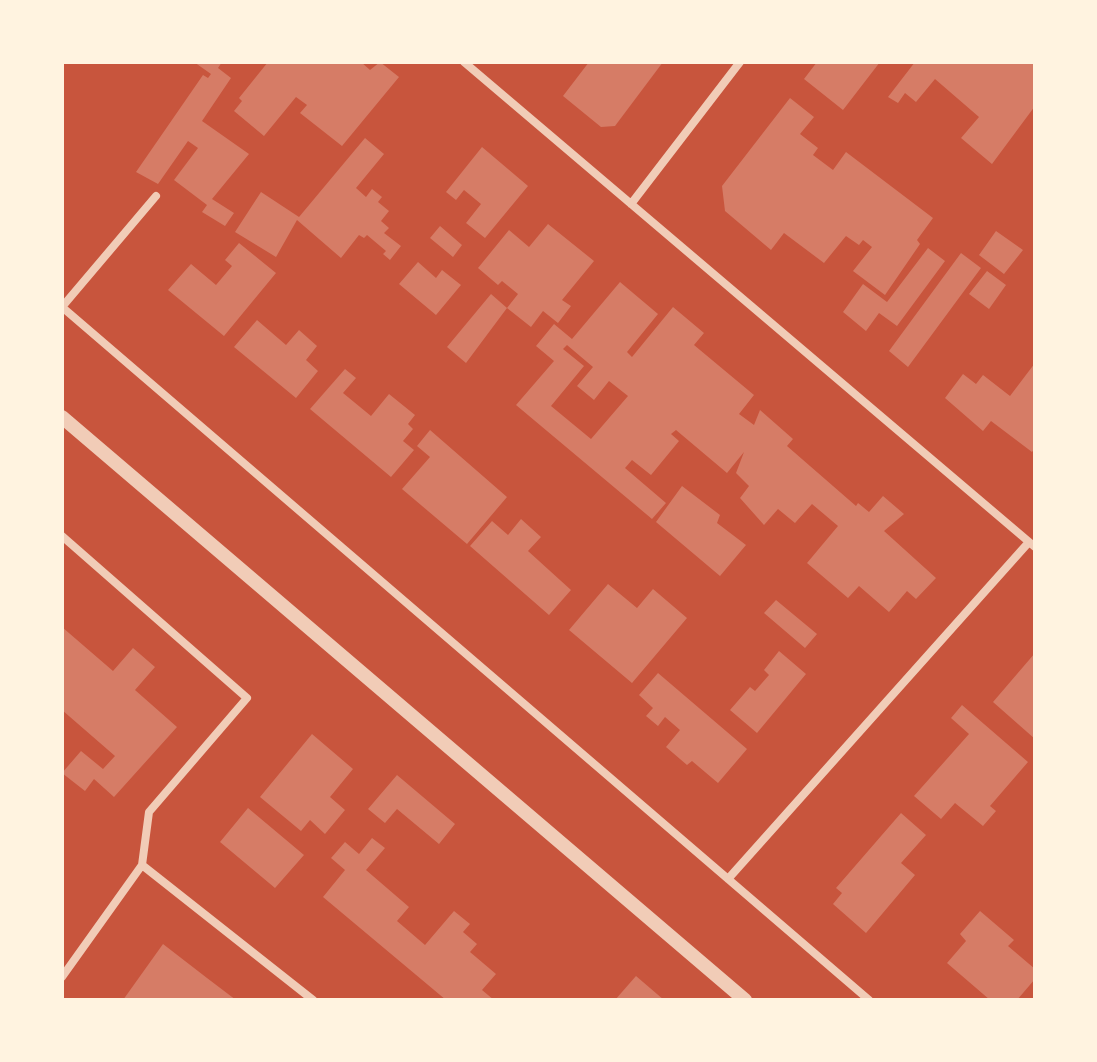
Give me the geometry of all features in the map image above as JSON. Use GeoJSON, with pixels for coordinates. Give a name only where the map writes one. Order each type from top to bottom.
{"type":"FeatureCollection","features":[{"type":"Feature","properties":{"kind":"street"},"geometry":{"type":"LineString","coordinates":[[464,62],[1032,544],[728,879]]}},
{"type":"Feature","properties":{"kind":"street"},"geometry":{"type":"LineString","coordinates":[[631,204],[740,62]]}},
{"type":"Feature","properties":{"kind":"street"},"geometry":{"type":"LineString","coordinates":[[156,196],[62,307],[869,1000]]}},
{"type":"Feature","properties":{"kind":"street"},"geometry":{"type":"LineString","coordinates":[[62,417],[745,1000]]}},
{"type":"Feature","properties":{"kind":"street"},"geometry":{"type":"LineString","coordinates":[[62,536],[247,698],[149,812],[142,865],[62,977]]}},
{"type":"Feature","properties":{"kind":"street"},"geometry":{"type":"LineString","coordinates":[[142,865],[313,1000]]}},
{"type":"Feature","properties":{"kind":"building"},"geometry":{"type":"Polygon","coordinates":[[[194,62],[222,62],[218,68],[231,78],[202,121],[249,154],[212,199],[234,213],[225,226],[202,212],[207,205],[174,180],[198,148],[188,141],[158,184],[136,172],[203,75],[208,78],[211,74],[194,62]]]}},
{"type":"Feature","properties":{"kind":"building"},"geometry":{"type":"Polygon","coordinates":[[[268,62],[361,62],[370,70],[380,62],[399,77],[342,146],[300,113],[307,105],[296,97],[264,136],[234,111],[242,101],[239,98],[268,62]]]}},
{"type":"Feature","properties":{"kind":"building"},"geometry":{"type":"Polygon","coordinates":[[[589,62],[663,62],[615,126],[601,127],[563,96],[589,62]]]}},
{"type":"Feature","properties":{"kind":"building"},"geometry":{"type":"Polygon","coordinates":[[[817,62],[880,62],[843,110],[804,79],[817,62]]]}},
{"type":"Feature","properties":{"kind":"building"},"geometry":{"type":"Polygon","coordinates":[[[915,62],[1035,62],[1035,106],[992,164],[961,138],[979,117],[935,79],[916,102],[905,93],[898,103],[888,97],[915,62]]]}},
{"type":"Feature","properties":{"kind":"building"},"geometry":{"type":"Polygon","coordinates":[[[790,98],[814,117],[800,134],[818,148],[813,155],[833,170],[846,152],[933,218],[917,240],[920,244],[885,295],[853,271],[872,247],[863,240],[859,245],[846,236],[824,263],[784,233],[771,250],[725,211],[722,186],[790,98]]]}},
{"type":"Feature","properties":{"kind":"building"},"geometry":{"type":"Polygon","coordinates":[[[365,138],[384,154],[356,188],[366,197],[372,189],[382,197],[378,202],[389,211],[381,221],[389,228],[384,233],[401,246],[390,260],[383,254],[386,251],[367,235],[364,238],[359,235],[341,258],[297,220],[276,257],[235,232],[261,192],[299,217],[365,138]]]}},
{"type":"Feature","properties":{"kind":"building"},"geometry":{"type":"Polygon","coordinates":[[[482,147],[528,186],[485,238],[466,223],[481,204],[464,190],[456,200],[446,192],[482,147]]]}},
{"type":"Feature","properties":{"kind":"building"},"geometry":{"type":"Polygon","coordinates":[[[548,224],[594,261],[562,300],[571,306],[558,323],[543,311],[531,327],[507,308],[518,294],[502,281],[498,285],[478,268],[509,230],[529,247],[548,224]]]}},
{"type":"Feature","properties":{"kind":"building"},"geometry":{"type":"Polygon","coordinates":[[[440,226],[462,245],[453,257],[430,238],[440,226]]]}},
{"type":"Feature","properties":{"kind":"building"},"geometry":{"type":"Polygon","coordinates":[[[996,231],[1023,250],[1004,274],[979,255],[996,231]]]}},
{"type":"Feature","properties":{"kind":"building"},"geometry":{"type":"Polygon","coordinates":[[[239,243],[276,273],[224,336],[168,290],[191,264],[216,285],[232,266],[225,260],[239,243]]]}},
{"type":"Feature","properties":{"kind":"building"},"geometry":{"type":"Polygon","coordinates":[[[928,248],[945,261],[897,326],[879,313],[866,331],[843,312],[863,284],[887,302],[928,248]]]}},
{"type":"Feature","properties":{"kind":"building"},"geometry":{"type":"Polygon","coordinates":[[[961,253],[981,268],[908,367],[889,351],[961,253]]]}},
{"type":"Feature","properties":{"kind":"building"},"geometry":{"type":"Polygon","coordinates":[[[418,262],[436,278],[442,270],[461,285],[436,315],[399,284],[418,262]]]}},
{"type":"Feature","properties":{"kind":"building"},"geometry":{"type":"Polygon","coordinates":[[[987,271],[1006,285],[989,309],[969,294],[987,271]]]}},
{"type":"Feature","properties":{"kind":"building"},"geometry":{"type":"Polygon","coordinates":[[[620,282],[658,314],[627,352],[632,357],[673,307],[704,333],[694,345],[754,395],[739,414],[754,425],[760,410],[793,439],[787,446],[856,506],[858,503],[869,512],[883,496],[904,514],[884,531],[936,578],[916,599],[907,591],[889,612],[859,586],[848,598],[807,563],[838,526],[812,504],[795,523],[778,509],[764,525],[740,498],[749,486],[736,473],[744,452],[727,473],[676,430],[671,434],[679,441],[651,475],[632,460],[625,468],[666,503],[652,519],[516,405],[554,361],[536,346],[554,324],[572,339],[620,282]],[[567,345],[563,349],[584,366],[551,406],[591,439],[628,396],[609,381],[594,400],[577,386],[593,367],[567,345]]]}},
{"type":"Feature","properties":{"kind":"building"},"geometry":{"type":"Polygon","coordinates":[[[491,294],[507,308],[466,363],[447,347],[491,294]]]}},
{"type":"Feature","properties":{"kind":"building"},"geometry":{"type":"Polygon","coordinates":[[[257,320],[286,345],[299,330],[317,346],[306,360],[318,371],[296,398],[234,347],[257,320]]]}},
{"type":"Feature","properties":{"kind":"building"},"geometry":{"type":"Polygon","coordinates":[[[1035,363],[1035,448],[1032,452],[991,421],[983,431],[945,398],[963,374],[976,384],[983,375],[1010,396],[1035,363]]]}},
{"type":"Feature","properties":{"kind":"building"},"geometry":{"type":"Polygon","coordinates":[[[345,369],[356,378],[343,393],[371,416],[389,394],[415,415],[408,424],[413,429],[403,441],[414,450],[391,477],[310,409],[345,369]]]}},
{"type":"Feature","properties":{"kind":"building"},"geometry":{"type":"Polygon","coordinates":[[[430,430],[507,497],[467,544],[402,489],[430,457],[417,446],[430,430]]]}},
{"type":"Feature","properties":{"kind":"building"},"geometry":{"type":"Polygon","coordinates":[[[682,486],[720,515],[717,523],[746,545],[720,576],[656,522],[682,486]]]}},
{"type":"Feature","properties":{"kind":"building"},"geometry":{"type":"Polygon","coordinates":[[[521,519],[541,537],[528,551],[571,590],[549,615],[470,546],[492,521],[508,535],[521,519]]]}},
{"type":"Feature","properties":{"kind":"building"},"geometry":{"type":"Polygon","coordinates":[[[608,584],[637,608],[653,589],[687,618],[632,683],[569,630],[608,584]]]}},
{"type":"Feature","properties":{"kind":"building"},"geometry":{"type":"Polygon","coordinates":[[[776,600],[817,634],[805,648],[764,613],[776,600]]]}},
{"type":"Feature","properties":{"kind":"building"},"geometry":{"type":"Polygon","coordinates":[[[62,627],[113,671],[133,648],[155,667],[135,690],[177,727],[114,797],[94,779],[85,791],[62,773],[81,751],[103,769],[115,756],[62,710],[62,627]]]}},
{"type":"Feature","properties":{"kind":"building"},"geometry":{"type":"Polygon","coordinates":[[[779,651],[806,674],[757,733],[730,710],[750,687],[755,691],[769,675],[764,670],[779,651]]]}},
{"type":"Feature","properties":{"kind":"building"},"geometry":{"type":"Polygon","coordinates":[[[1035,653],[1035,739],[993,702],[1035,653]]]}},
{"type":"Feature","properties":{"kind":"building"},"geometry":{"type":"Polygon","coordinates":[[[658,673],[747,749],[718,783],[692,761],[687,765],[666,747],[680,730],[665,717],[658,726],[646,716],[653,708],[639,695],[658,673]]]}},
{"type":"Feature","properties":{"kind":"building"},"geometry":{"type":"Polygon","coordinates":[[[962,705],[1028,762],[990,806],[996,811],[983,826],[955,803],[941,819],[914,796],[969,734],[951,718],[962,705]]]}},
{"type":"Feature","properties":{"kind":"building"},"geometry":{"type":"Polygon","coordinates":[[[312,734],[353,769],[330,797],[345,810],[325,834],[310,820],[301,831],[260,797],[312,734]]]}},
{"type":"Feature","properties":{"kind":"building"},"geometry":{"type":"Polygon","coordinates":[[[397,775],[455,824],[439,844],[397,809],[385,823],[368,809],[397,775]]]}},
{"type":"Feature","properties":{"kind":"building"},"geometry":{"type":"Polygon","coordinates":[[[248,808],[304,855],[275,888],[220,842],[248,808]]]}},
{"type":"Feature","properties":{"kind":"building"},"geometry":{"type":"Polygon","coordinates":[[[901,813],[926,835],[901,863],[915,875],[866,933],[833,904],[842,893],[836,888],[901,813]]]}},
{"type":"Feature","properties":{"kind":"building"},"geometry":{"type":"Polygon","coordinates":[[[372,838],[385,848],[366,870],[409,907],[397,921],[425,945],[454,911],[470,924],[463,932],[477,944],[470,952],[496,974],[482,990],[494,1000],[446,1000],[323,897],[345,870],[331,858],[345,842],[359,854],[372,838]]]}},
{"type":"Feature","properties":{"kind":"building"},"geometry":{"type":"Polygon","coordinates":[[[980,911],[1014,940],[1008,946],[1035,969],[1035,979],[1017,1000],[990,1000],[947,963],[966,941],[960,934],[980,911]]]}},
{"type":"Feature","properties":{"kind":"building"},"geometry":{"type":"Polygon","coordinates":[[[163,944],[207,978],[236,1000],[123,1000],[163,944]]]}},
{"type":"Feature","properties":{"kind":"building"},"geometry":{"type":"Polygon","coordinates":[[[636,976],[664,1000],[615,1000],[636,976]]]}}]}
